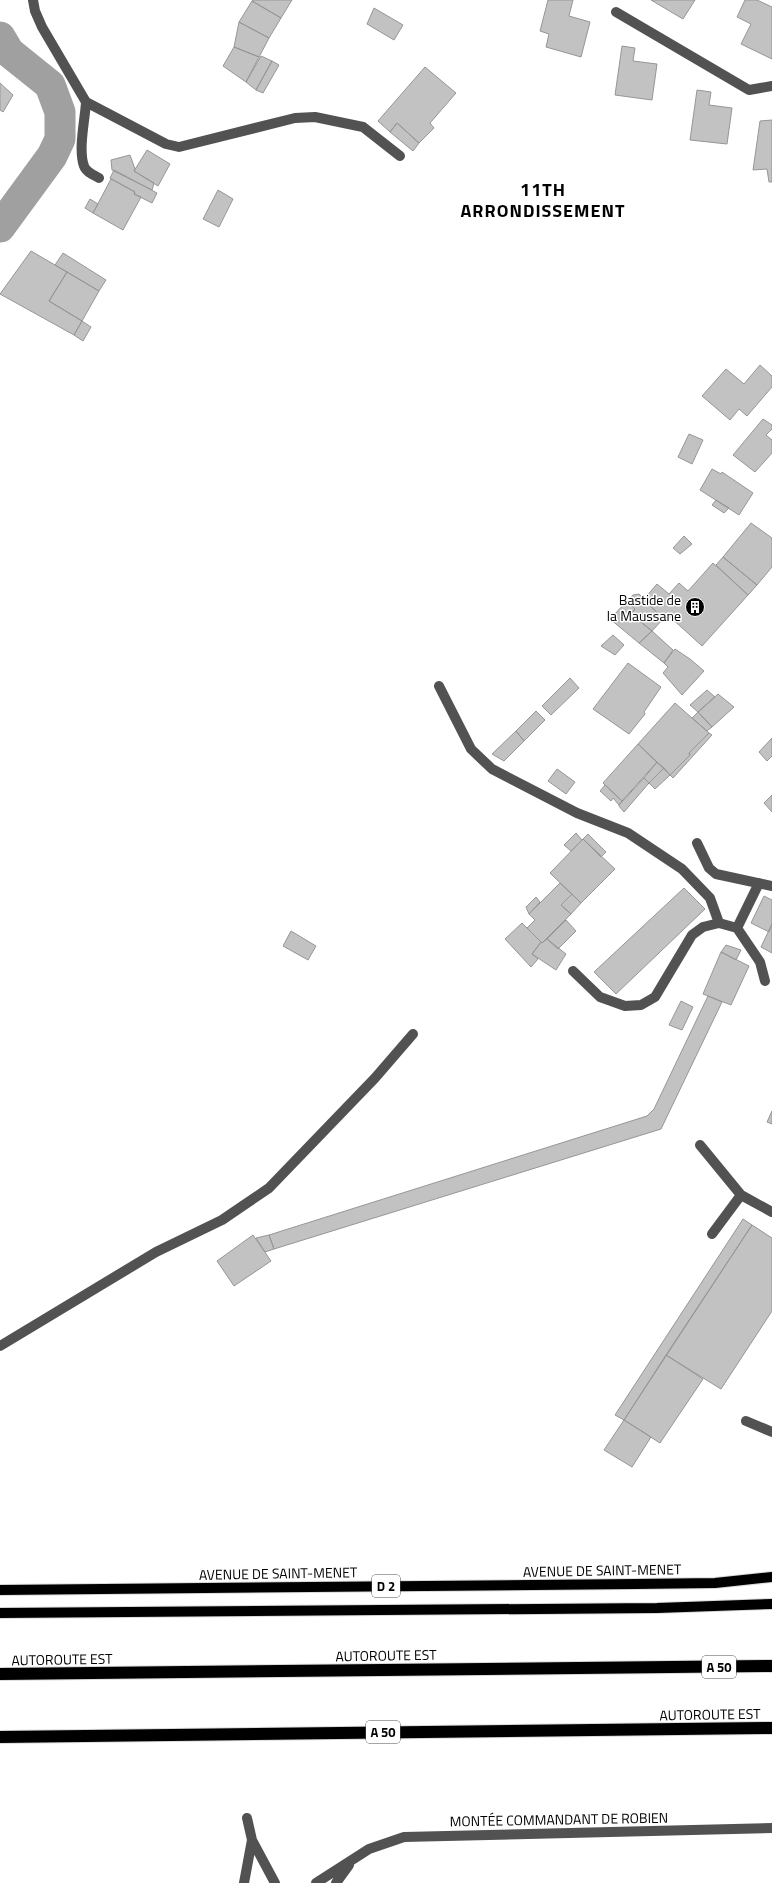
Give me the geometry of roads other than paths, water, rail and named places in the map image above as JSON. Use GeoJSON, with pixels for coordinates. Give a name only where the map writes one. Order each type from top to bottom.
{"type":"FeatureCollection","features":[{"type":"Feature","properties":{"kind":"highway","name":"AUTOROUTE EST"},"geometry":{"type":"LineString","coordinates":[[0,1674],[772,1666]]}},
{"type":"Feature","properties":{"kind":"highway","name":"AUTOROUTE EST"},"geometry":{"type":"LineString","coordinates":[[0,1736],[772,1728]]}},
{"type":"Feature","properties":{"kind":"main road","name":"AVENUE DE SAINT-MENET"},"geometry":{"type":"LineString","coordinates":[[0,1590],[679,1583],[715,1582],[772,1577]]}},
{"type":"Feature","properties":{"kind":"main road","name":"D 2"},"geometry":{"type":"LineString","coordinates":[[0,1614],[657,1608],[772,1604]]}},
{"type":"Feature","properties":{"kind":"street"},"geometry":{"type":"LineString","coordinates":[[33,0],[35,11],[42,27],[86,102],[166,144],[179,147],[295,118],[315,117],[363,127],[400,156]]}},
{"type":"Feature","properties":{"kind":"street"},"geometry":{"type":"LineString","coordinates":[[616,12],[749,90],[772,86]]}},
{"type":"Feature","properties":{"kind":"street"},"geometry":{"type":"LineString","coordinates":[[86,102],[82,146],[84,167],[88,172],[99,178]]}},
{"type":"Feature","properties":{"kind":"street"},"geometry":{"type":"LineString","coordinates":[[439,686],[471,749],[492,769],[577,813],[628,833],[682,869],[710,898],[719,923]]}},
{"type":"Feature","properties":{"kind":"street"},"geometry":{"type":"LineString","coordinates":[[697,843],[709,868],[716,874],[772,886]]}},
{"type":"Feature","properties":{"kind":"street"},"geometry":{"type":"LineString","coordinates":[[737,928],[759,883]]}},
{"type":"Feature","properties":{"kind":"street"},"geometry":{"type":"LineString","coordinates":[[573,971],[600,997],[625,1006],[641,1005],[655,997],[692,935],[703,927],[719,923],[737,928],[760,962],[765,981]]}},
{"type":"Feature","properties":{"kind":"street"},"geometry":{"type":"LineString","coordinates":[[0,1346],[156,1252],[222,1220],[268,1188],[376,1078],[413,1034]]}},
{"type":"Feature","properties":{"kind":"street"},"geometry":{"type":"LineString","coordinates":[[700,1145],[741,1195],[772,1212]]}},
{"type":"Feature","properties":{"kind":"street"},"geometry":{"type":"LineString","coordinates":[[712,1234],[741,1195]]}},
{"type":"Feature","properties":{"kind":"street"},"geometry":{"type":"LineString","coordinates":[[746,1421],[772,1432]]}},
{"type":"Feature","properties":{"kind":"street"},"geometry":{"type":"LineString","coordinates":[[247,1818],[252,1840],[275,1883]]}},
{"type":"Feature","properties":{"kind":"street","name":"MONTÉE COMMANDANT DE ROBIEN"},"geometry":{"type":"LineString","coordinates":[[316,1883],[370,1849],[404,1837],[772,1828]]}},
{"type":"Feature","properties":{"kind":"street"},"geometry":{"type":"LineString","coordinates":[[244,1883],[252,1840]]}},
{"type":"Feature","properties":{"kind":"street","name":"MONTÉE COMMANDANT DE ROBIEN"},"geometry":{"type":"LineString","coordinates":[[336,1883],[352,1860]]}},
{"type":"Feature","properties":{"kind":"waterway"},"geometry":{"type":"LineString","coordinates":[[0,37],[9,52],[50,85],[60,112],[60,139],[52,156],[0,227]]}},
{"type":"Feature","properties":{"kind":"place","name":"Bastide de la Maussane"},"geometry":{"type":"Point","coordinates":[695,607]}},
{"type":"Feature","properties":{"kind":"district","name":"11TH ARRONDISSEMENT"},"geometry":{"type":"Point","coordinates":[543,199]}}]}
